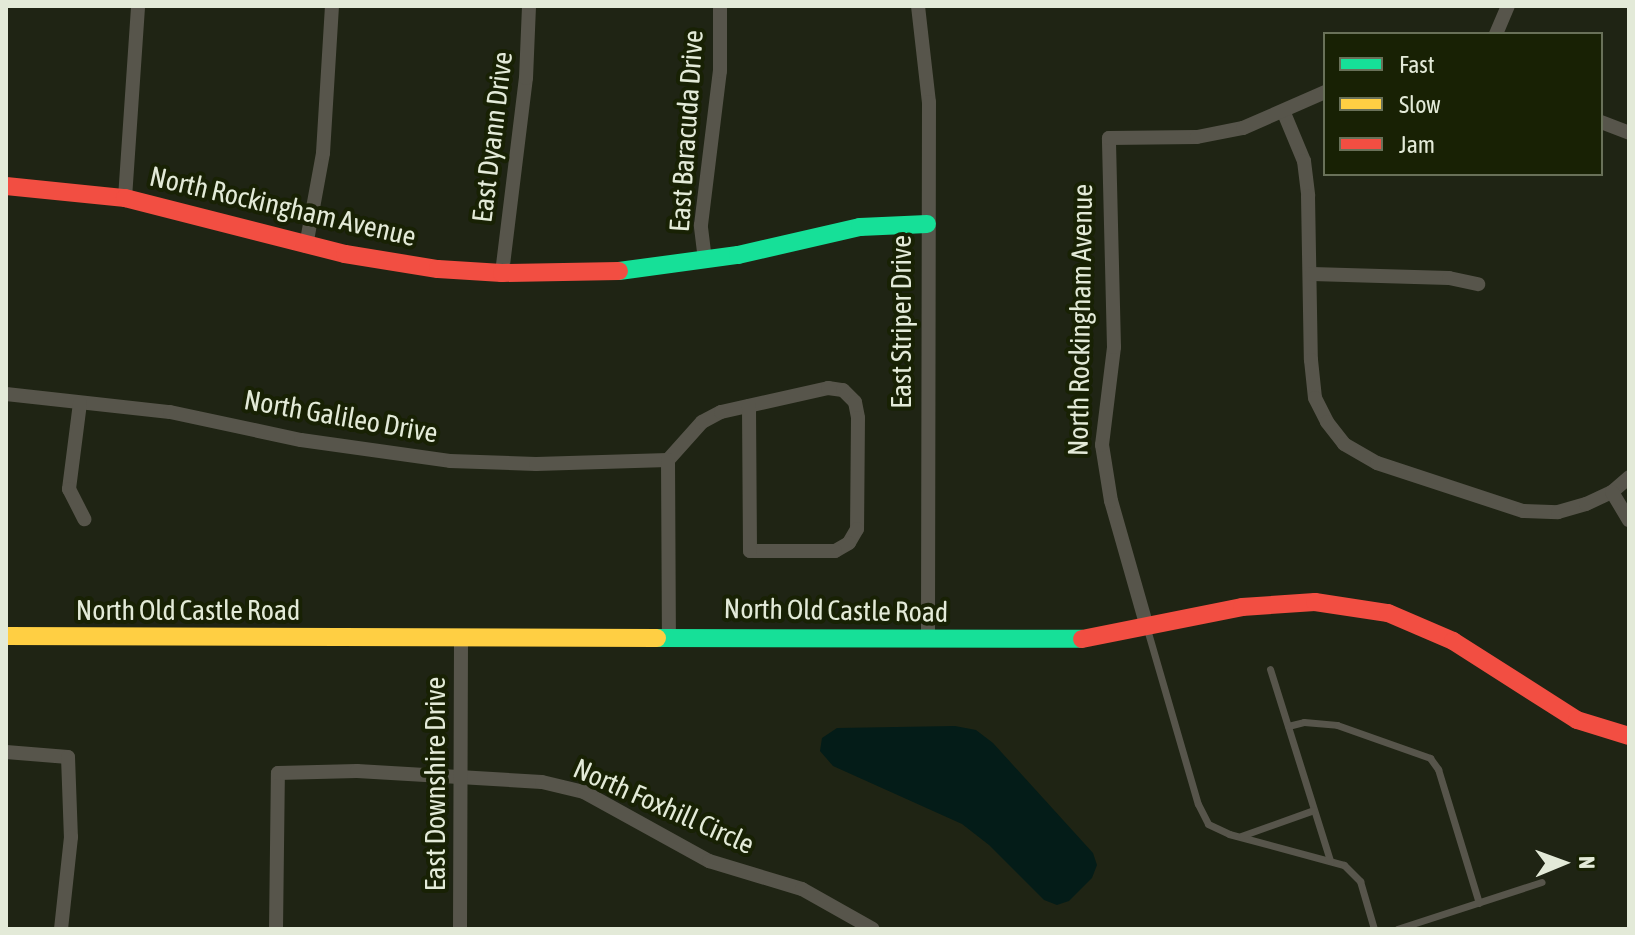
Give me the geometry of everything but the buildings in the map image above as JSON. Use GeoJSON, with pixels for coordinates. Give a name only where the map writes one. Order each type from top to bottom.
{"type":"FeatureCollection","features":[{"type":"Feature","properties":{"kind":"street"},"geometry":{"type":"LineString","coordinates":[[125,198],[138,6]]}},
{"type":"Feature","properties":{"kind":"street"},"geometry":{"type":"LineString","coordinates":[[306,246],[323,153],[332,6]]}},
{"type":"Feature","properties":{"kind":"street","name":"East Dyann Drive"},"geometry":{"type":"LineString","coordinates":[[502,273],[526,78],[529,6]]}},
{"type":"Feature","properties":{"kind":"street","name":"East Baracuda Drive"},"geometry":{"type":"LineString","coordinates":[[705,260],[701,225],[720,71],[720,6]]}},
{"type":"Feature","properties":{"kind":"street","name":"East Striper Drive"},"geometry":{"type":"LineString","coordinates":[[918,6],[929,102],[928,639]]}},
{"type":"Feature","properties":{"kind":"street"},"geometry":{"type":"LineString","coordinates":[[1497,32],[1508,6]]}},
{"type":"Feature","properties":{"kind":"street","name":"North Rockingham Avenue"},"geometry":{"type":"LineString","coordinates":[[1147,627],[1111,501],[1102,445],[1114,347],[1109,138],[1197,137],[1243,128],[1284,113],[1323,93]]}},
{"type":"Feature","properties":{"kind":"street"},"geometry":{"type":"LineString","coordinates":[[1284,113],[1304,161],[1312,274],[1311,360],[1315,398],[1327,422],[1344,444],[1377,463],[1523,511],[1558,512],[1612,492],[1629,477]]}},
{"type":"Feature","properties":{"kind":"street"},"geometry":{"type":"LineString","coordinates":[[1603,123],[1629,133]]}},
{"type":"Feature","properties":{"kind":"street","name":"North Rockingham Avenue"},"geometry":{"type":"LineString","coordinates":[[6,186],[125,198],[183,210],[306,246],[384,262],[502,273],[625,271],[705,260],[860,227],[927,224]]}},
{"type":"Feature","properties":{"kind":"street"},"geometry":{"type":"LineString","coordinates":[[1312,274],[1449,278],[1478,284]]}},
{"type":"Feature","properties":{"kind":"street"},"geometry":{"type":"LineString","coordinates":[[669,637],[668,460],[702,422],[721,412],[828,388],[843,390],[855,402],[858,418],[857,529],[849,543],[835,551],[750,551],[749,406]]}},
{"type":"Feature","properties":{"kind":"street","name":"North Galileo Drive"},"geometry":{"type":"LineString","coordinates":[[6,394],[170,412],[314,442],[450,461],[536,464],[668,460]]}},
{"type":"Feature","properties":{"kind":"street"},"geometry":{"type":"LineString","coordinates":[[80,403],[69,489],[84,519]]}},
{"type":"Feature","properties":{"kind":"street"},"geometry":{"type":"LineString","coordinates":[[1612,492],[1629,520]]}},
{"type":"Feature","properties":{"kind":"street","name":"North Old Castle Road"},"geometry":{"type":"LineString","coordinates":[[6,636],[1065,640],[1280,603],[1326,603],[1388,613],[1453,641],[1577,720],[1629,736]]}},
{"type":"Feature","properties":{"kind":"street","name":"East Downshire Drive"},"geometry":{"type":"LineString","coordinates":[[460,929],[461,640]]}},
{"type":"Feature","properties":{"kind":"street"},"geometry":{"type":"LineString","coordinates":[[6,752],[68,757],[71,837],[61,929]]}},
{"type":"Feature","properties":{"kind":"street","name":"North Foxhill Circle"},"geometry":{"type":"LineString","coordinates":[[276,929],[278,773],[357,771],[542,782],[584,792],[698,855],[802,889],[873,929]]}},
{"type":"Feature","properties":{"kind":"lane"},"geometry":{"type":"LineString","coordinates":[[1147,627],[1201,815],[1218,831],[1344,865],[1360,881],[1374,929]]}},
{"type":"Feature","properties":{"kind":"lane"},"geometry":{"type":"LineString","coordinates":[[1270,669],[1330,861]]}},
{"type":"Feature","properties":{"kind":"lane"},"geometry":{"type":"LineString","coordinates":[[1288,726],[1304,722],[1337,725],[1430,758],[1438,769],[1479,903]]}},
{"type":"Feature","properties":{"kind":"lane"},"geometry":{"type":"LineString","coordinates":[[1239,837],[1314,810]]}},
{"type":"Feature","properties":{"kind":"lane"},"geometry":{"type":"LineString","coordinates":[[1397,929],[1542,882]]}},
{"type":"Feature","properties":{"kind":"water"},"geometry":{"type":"Polygon","coordinates":[[[955,726],[976,730],[993,743],[1093,853],[1097,865],[1092,878],[1069,901],[1057,905],[1044,900],[989,845],[962,824],[833,766],[820,751],[822,738],[837,728],[955,726]]]}},
{"type":"Feature","properties":{"kind":"traffic: fast"},"geometry":{"type":"LineString","coordinates":[[619,271],[738,255],[860,227],[927,224]]}},
{"type":"Feature","properties":{"kind":"traffic: fast"},"geometry":{"type":"LineString","coordinates":[[657,638],[1082,639]]}},
{"type":"Feature","properties":{"kind":"traffic: slow"},"geometry":{"type":"LineString","coordinates":[[6,636],[657,638]]}},
{"type":"Feature","properties":{"kind":"traffic: jam"},"geometry":{"type":"LineString","coordinates":[[6,186],[125,198],[345,254],[438,269],[502,273],[619,271]]}},
{"type":"Feature","properties":{"kind":"traffic: jam"},"geometry":{"type":"LineString","coordinates":[[1082,639],[1242,607],[1315,602],[1388,613],[1453,641],[1577,720],[1629,736]]}}]}
